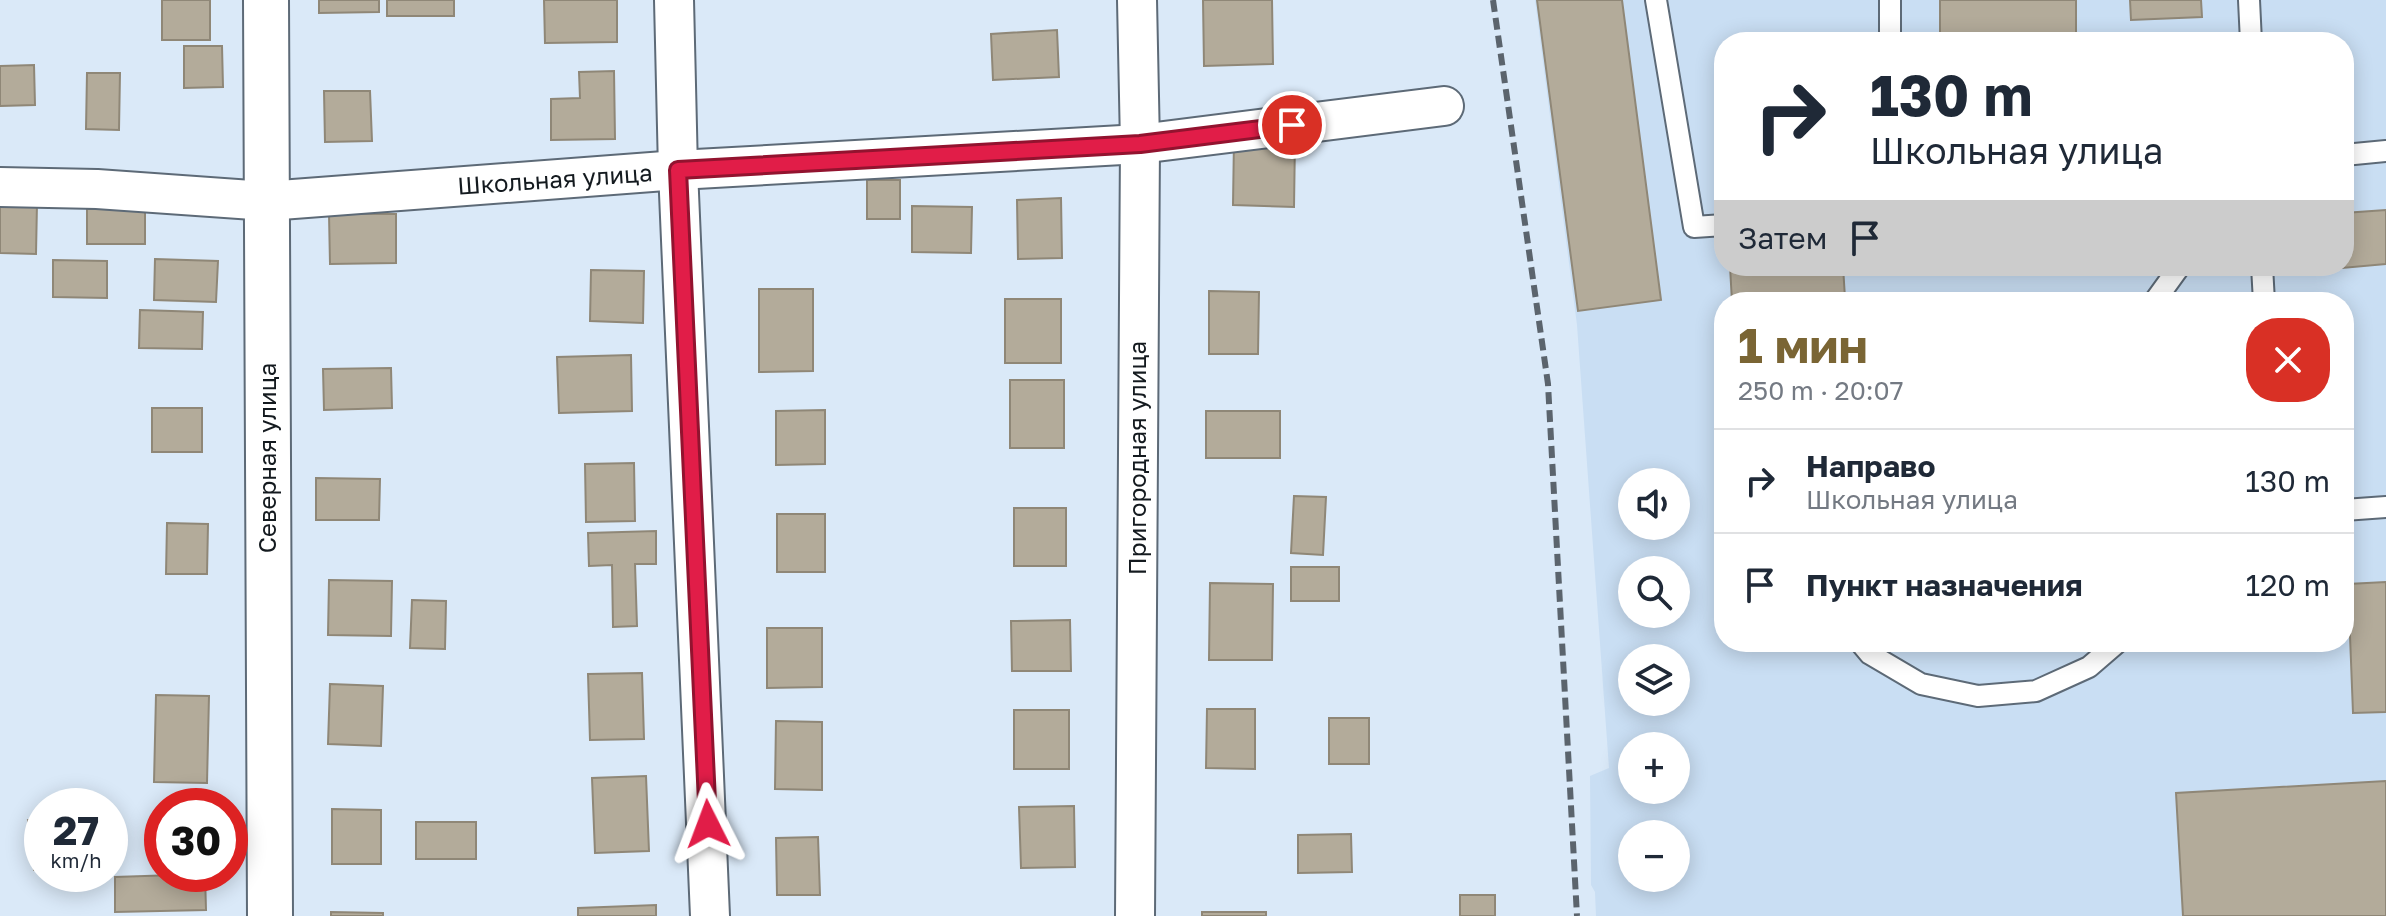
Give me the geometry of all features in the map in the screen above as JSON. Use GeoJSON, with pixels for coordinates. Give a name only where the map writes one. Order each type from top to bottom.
{"type":"FeatureCollection","features":[{"type":"Feature","properties":{"kind":"street","name":"Северная улица"},"geometry":{"type":"LineString","coordinates":[[266,0],[270,916]]}},
{"type":"Feature","properties":{"kind":"street"},"geometry":{"type":"LineString","coordinates":[[674,0],[678,170],[710,916]]}},
{"type":"Feature","properties":{"kind":"street","name":"Пригородная улица"},"geometry":{"type":"LineString","coordinates":[[1135,916],[1140,144],[1137,0]]}},
{"type":"Feature","properties":{"kind":"street","name":"Школьная улица"},"geometry":{"type":"LineString","coordinates":[[0,187],[97,189],[267,201],[678,170],[1140,144],[1444,106]]}},
{"type":"Feature","properties":{"kind":"lane"},"geometry":{"type":"LineString","coordinates":[[1656,0],[1694,227],[1714,226]]}},
{"type":"Feature","properties":{"kind":"lane"},"geometry":{"type":"LineString","coordinates":[[1890,0],[1890,32]]}},
{"type":"Feature","properties":{"kind":"lane"},"geometry":{"type":"LineString","coordinates":[[2249,0],[2251,32]]}},
{"type":"Feature","properties":{"kind":"lane"},"geometry":{"type":"LineString","coordinates":[[2354,154],[2386,151]]}},
{"type":"Feature","properties":{"kind":"lane"},"geometry":{"type":"LineString","coordinates":[[2354,509],[2386,507]]}},
{"type":"Feature","properties":{"kind":"lane"},"geometry":{"type":"LineString","coordinates":[[1868,652],[1921,684],[1978,696],[2036,691],[2089,667],[2106,652]]}},
{"type":"Feature","properties":{"kind":"shaded area"},"geometry":{"type":"Polygon","coordinates":[[[1535,0],[2386,0],[2386,916],[1596,916],[1595,892],[1591,885],[1590,776],[1609,768],[1577,325],[1535,0]]]}},
{"type":"Feature","properties":{"kind":"building"},"geometry":{"type":"Polygon","coordinates":[[[162,0],[210,0],[210,40],[162,40],[162,0]]]}},
{"type":"Feature","properties":{"kind":"building"},"geometry":{"type":"Polygon","coordinates":[[[319,0],[379,0],[379,12],[319,13],[319,0]]]}},
{"type":"Feature","properties":{"kind":"building"},"geometry":{"type":"Polygon","coordinates":[[[387,0],[454,0],[454,16],[387,16],[387,0]]]}},
{"type":"Feature","properties":{"kind":"building"},"geometry":{"type":"Polygon","coordinates":[[[544,0],[617,0],[617,42],[545,43],[544,0]]]}},
{"type":"Feature","properties":{"kind":"building"},"geometry":{"type":"Polygon","coordinates":[[[1203,0],[1272,0],[1273,64],[1204,66],[1203,0]]]}},
{"type":"Feature","properties":{"kind":"building"},"geometry":{"type":"Polygon","coordinates":[[[1537,0],[1622,0],[1661,300],[1578,311],[1537,0]]]}},
{"type":"Feature","properties":{"kind":"building"},"geometry":{"type":"Polygon","coordinates":[[[1940,0],[2076,0],[2076,32],[1940,32],[1940,0]]]}},
{"type":"Feature","properties":{"kind":"building"},"geometry":{"type":"Polygon","coordinates":[[[2130,0],[2201,0],[2202,17],[2131,20],[2130,0]]]}},
{"type":"Feature","properties":{"kind":"building"},"geometry":{"type":"Polygon","coordinates":[[[1057,30],[1059,77],[993,80],[991,34],[1057,30]]]}},
{"type":"Feature","properties":{"kind":"building"},"geometry":{"type":"Polygon","coordinates":[[[184,46],[222,46],[223,87],[184,88],[184,46]]]}},
{"type":"Feature","properties":{"kind":"building"},"geometry":{"type":"Polygon","coordinates":[[[34,65],[35,105],[0,106],[0,66],[34,65]]]}},
{"type":"Feature","properties":{"kind":"building"},"geometry":{"type":"Polygon","coordinates":[[[614,71],[615,139],[551,140],[551,99],[580,98],[579,72],[614,71]]]}},
{"type":"Feature","properties":{"kind":"building"},"geometry":{"type":"Polygon","coordinates":[[[87,73],[120,73],[119,130],[86,129],[87,73]]]}},
{"type":"Feature","properties":{"kind":"building"},"geometry":{"type":"Polygon","coordinates":[[[324,91],[370,91],[372,141],[325,142],[324,91]]]}},
{"type":"Feature","properties":{"kind":"building"},"geometry":{"type":"Polygon","coordinates":[[[1234,139],[1295,139],[1294,207],[1233,205],[1234,139]]]}},
{"type":"Feature","properties":{"kind":"building"},"geometry":{"type":"Polygon","coordinates":[[[867,180],[900,180],[900,219],[867,219],[867,180]]]}},
{"type":"Feature","properties":{"kind":"building"},"geometry":{"type":"Polygon","coordinates":[[[1061,198],[1062,258],[1018,259],[1017,200],[1061,198]]]}},
{"type":"Feature","properties":{"kind":"building"},"geometry":{"type":"Polygon","coordinates":[[[0,202],[37,203],[36,254],[0,253],[0,202]]]}},
{"type":"Feature","properties":{"kind":"building"},"geometry":{"type":"Polygon","coordinates":[[[912,206],[972,207],[971,253],[912,252],[912,206]]]}},
{"type":"Feature","properties":{"kind":"building"},"geometry":{"type":"Polygon","coordinates":[[[87,209],[145,209],[145,244],[87,244],[87,209]]]}},
{"type":"Feature","properties":{"kind":"building"},"geometry":{"type":"Polygon","coordinates":[[[2386,210],[2386,264],[2354,267],[2354,212],[2386,210]]]}},
{"type":"Feature","properties":{"kind":"building"},"geometry":{"type":"Polygon","coordinates":[[[329,214],[396,214],[396,263],[330,264],[329,214]]]}},
{"type":"Feature","properties":{"kind":"building"},"geometry":{"type":"Polygon","coordinates":[[[155,259],[218,261],[216,302],[154,300],[155,259]]]}},
{"type":"Feature","properties":{"kind":"building"},"geometry":{"type":"Polygon","coordinates":[[[53,260],[107,261],[107,298],[53,297],[53,260]]]}},
{"type":"Feature","properties":{"kind":"building"},"geometry":{"type":"Polygon","coordinates":[[[591,270],[644,271],[643,323],[590,321],[591,270]]]}},
{"type":"Feature","properties":{"kind":"building"},"geometry":{"type":"Polygon","coordinates":[[[1731,276],[1844,276],[1845,292],[1731,292],[1731,276]]]}},
{"type":"Feature","properties":{"kind":"building"},"geometry":{"type":"Polygon","coordinates":[[[759,289],[813,289],[813,371],[759,372],[759,289]]]}},
{"type":"Feature","properties":{"kind":"building"},"geometry":{"type":"Polygon","coordinates":[[[1209,291],[1259,292],[1258,354],[1209,354],[1209,291]]]}},
{"type":"Feature","properties":{"kind":"building"},"geometry":{"type":"Polygon","coordinates":[[[1005,299],[1061,299],[1061,363],[1005,363],[1005,299]]]}},
{"type":"Feature","properties":{"kind":"building"},"geometry":{"type":"Polygon","coordinates":[[[140,310],[203,312],[202,349],[139,348],[140,310]]]}},
{"type":"Feature","properties":{"kind":"building"},"geometry":{"type":"Polygon","coordinates":[[[631,355],[632,411],[559,413],[557,357],[631,355]]]}},
{"type":"Feature","properties":{"kind":"building"},"geometry":{"type":"Polygon","coordinates":[[[391,368],[392,408],[324,410],[323,369],[391,368]]]}},
{"type":"Feature","properties":{"kind":"building"},"geometry":{"type":"Polygon","coordinates":[[[1010,380],[1064,380],[1064,448],[1010,448],[1010,380]]]}},
{"type":"Feature","properties":{"kind":"building"},"geometry":{"type":"Polygon","coordinates":[[[152,408],[202,408],[202,452],[152,452],[152,408]]]}},
{"type":"Feature","properties":{"kind":"building"},"geometry":{"type":"Polygon","coordinates":[[[825,410],[825,464],[776,465],[776,411],[825,410]]]}},
{"type":"Feature","properties":{"kind":"building"},"geometry":{"type":"Polygon","coordinates":[[[1206,411],[1280,411],[1280,458],[1206,458],[1206,411]]]}},
{"type":"Feature","properties":{"kind":"building"},"geometry":{"type":"Polygon","coordinates":[[[634,463],[635,521],[586,522],[585,464],[634,463]]]}},
{"type":"Feature","properties":{"kind":"building"},"geometry":{"type":"Polygon","coordinates":[[[316,478],[380,479],[379,520],[316,520],[316,478]]]}},
{"type":"Feature","properties":{"kind":"building"},"geometry":{"type":"Polygon","coordinates":[[[1294,496],[1326,497],[1323,555],[1291,553],[1294,496]]]}},
{"type":"Feature","properties":{"kind":"building"},"geometry":{"type":"Polygon","coordinates":[[[1014,508],[1066,508],[1066,566],[1014,566],[1014,508]]]}},
{"type":"Feature","properties":{"kind":"building"},"geometry":{"type":"Polygon","coordinates":[[[777,514],[825,514],[825,572],[777,572],[777,514]]]}},
{"type":"Feature","properties":{"kind":"building"},"geometry":{"type":"Polygon","coordinates":[[[167,523],[208,524],[207,574],[166,574],[167,523]]]}},
{"type":"Feature","properties":{"kind":"building"},"geometry":{"type":"Polygon","coordinates":[[[656,531],[656,564],[635,564],[637,626],[613,627],[612,565],[589,566],[588,533],[656,531]]]}},
{"type":"Feature","properties":{"kind":"building"},"geometry":{"type":"Polygon","coordinates":[[[1291,567],[1339,567],[1339,601],[1291,601],[1291,567]]]}},
{"type":"Feature","properties":{"kind":"building"},"geometry":{"type":"Polygon","coordinates":[[[329,580],[392,581],[391,636],[328,635],[329,580]]]}},
{"type":"Feature","properties":{"kind":"building"},"geometry":{"type":"Polygon","coordinates":[[[2386,582],[2386,712],[2353,713],[2351,652],[2354,652],[2354,584],[2386,582]]]}},
{"type":"Feature","properties":{"kind":"building"},"geometry":{"type":"Polygon","coordinates":[[[1210,583],[1273,584],[1272,660],[1209,660],[1210,583]]]}},
{"type":"Feature","properties":{"kind":"building"},"geometry":{"type":"Polygon","coordinates":[[[412,600],[446,601],[445,649],[410,648],[412,600]]]}},
{"type":"Feature","properties":{"kind":"building"},"geometry":{"type":"Polygon","coordinates":[[[1070,620],[1071,671],[1012,671],[1011,621],[1070,620]]]}},
{"type":"Feature","properties":{"kind":"building"},"geometry":{"type":"Polygon","coordinates":[[[767,628],[822,628],[822,687],[767,688],[767,628]]]}},
{"type":"Feature","properties":{"kind":"building"},"geometry":{"type":"Polygon","coordinates":[[[642,673],[644,739],[590,740],[588,674],[642,673]]]}},
{"type":"Feature","properties":{"kind":"building"},"geometry":{"type":"Polygon","coordinates":[[[330,684],[383,686],[381,746],[328,744],[330,684]]]}},
{"type":"Feature","properties":{"kind":"building"},"geometry":{"type":"Polygon","coordinates":[[[156,695],[209,696],[207,783],[154,782],[156,695]]]}},
{"type":"Feature","properties":{"kind":"building"},"geometry":{"type":"Polygon","coordinates":[[[1207,709],[1255,709],[1255,769],[1206,768],[1207,709]]]}},
{"type":"Feature","properties":{"kind":"building"},"geometry":{"type":"Polygon","coordinates":[[[1014,710],[1069,710],[1069,769],[1014,769],[1014,710]]]}},
{"type":"Feature","properties":{"kind":"building"},"geometry":{"type":"Polygon","coordinates":[[[1329,718],[1369,718],[1369,764],[1329,764],[1329,718]]]}},
{"type":"Feature","properties":{"kind":"building"},"geometry":{"type":"Polygon","coordinates":[[[776,721],[822,722],[822,790],[775,789],[776,721]]]}},
{"type":"Feature","properties":{"kind":"building"},"geometry":{"type":"Polygon","coordinates":[[[646,776],[649,851],[595,853],[592,778],[646,776]]]}},
{"type":"Feature","properties":{"kind":"building"},"geometry":{"type":"Polygon","coordinates":[[[2386,781],[2386,916],[2183,916],[2176,793],[2386,781]]]}},
{"type":"Feature","properties":{"kind":"building"},"geometry":{"type":"Polygon","coordinates":[[[1074,806],[1075,867],[1021,868],[1019,807],[1074,806]]]}},
{"type":"Feature","properties":{"kind":"building"},"geometry":{"type":"Polygon","coordinates":[[[332,809],[381,810],[381,864],[332,864],[332,809]]]}},
{"type":"Feature","properties":{"kind":"building"},"geometry":{"type":"Polygon","coordinates":[[[416,822],[476,822],[476,859],[416,859],[416,822]]]}},
{"type":"Feature","properties":{"kind":"building"},"geometry":{"type":"Polygon","coordinates":[[[1351,834],[1352,872],[1298,873],[1298,835],[1351,834]]]}},
{"type":"Feature","properties":{"kind":"building"},"geometry":{"type":"Polygon","coordinates":[[[818,837],[820,895],[777,895],[776,838],[818,837]]]}},
{"type":"Feature","properties":{"kind":"building"},"geometry":{"type":"Polygon","coordinates":[[[144,876],[144,892],[206,892],[206,910],[115,912],[115,892],[128,892],[128,877],[144,876]]]}},
{"type":"Feature","properties":{"kind":"building"},"geometry":{"type":"Polygon","coordinates":[[[1460,895],[1495,895],[1495,916],[1460,916],[1460,895]]]}},
{"type":"Feature","properties":{"kind":"building"},"geometry":{"type":"Polygon","coordinates":[[[656,905],[656,916],[578,916],[578,908],[656,905]]]}},
{"type":"Feature","properties":{"kind":"building"},"geometry":{"type":"Polygon","coordinates":[[[331,912],[383,913],[383,916],[331,916],[331,912]]]}},
{"type":"Feature","properties":{"kind":"building"},"geometry":{"type":"Polygon","coordinates":[[[1202,912],[1266,912],[1266,916],[1202,916],[1202,912]]]}},
{"type":"Feature","properties":{"kind":"railway"},"geometry":{"type":"LineString","coordinates":[[1493,0],[1548,384],[1577,916]]}},
{"type":"Feature","properties":{"kind":"route"},"geometry":{"type":"LineString","coordinates":[[708,824],[678,170],[1140,144],[1292,125]]}}]}
